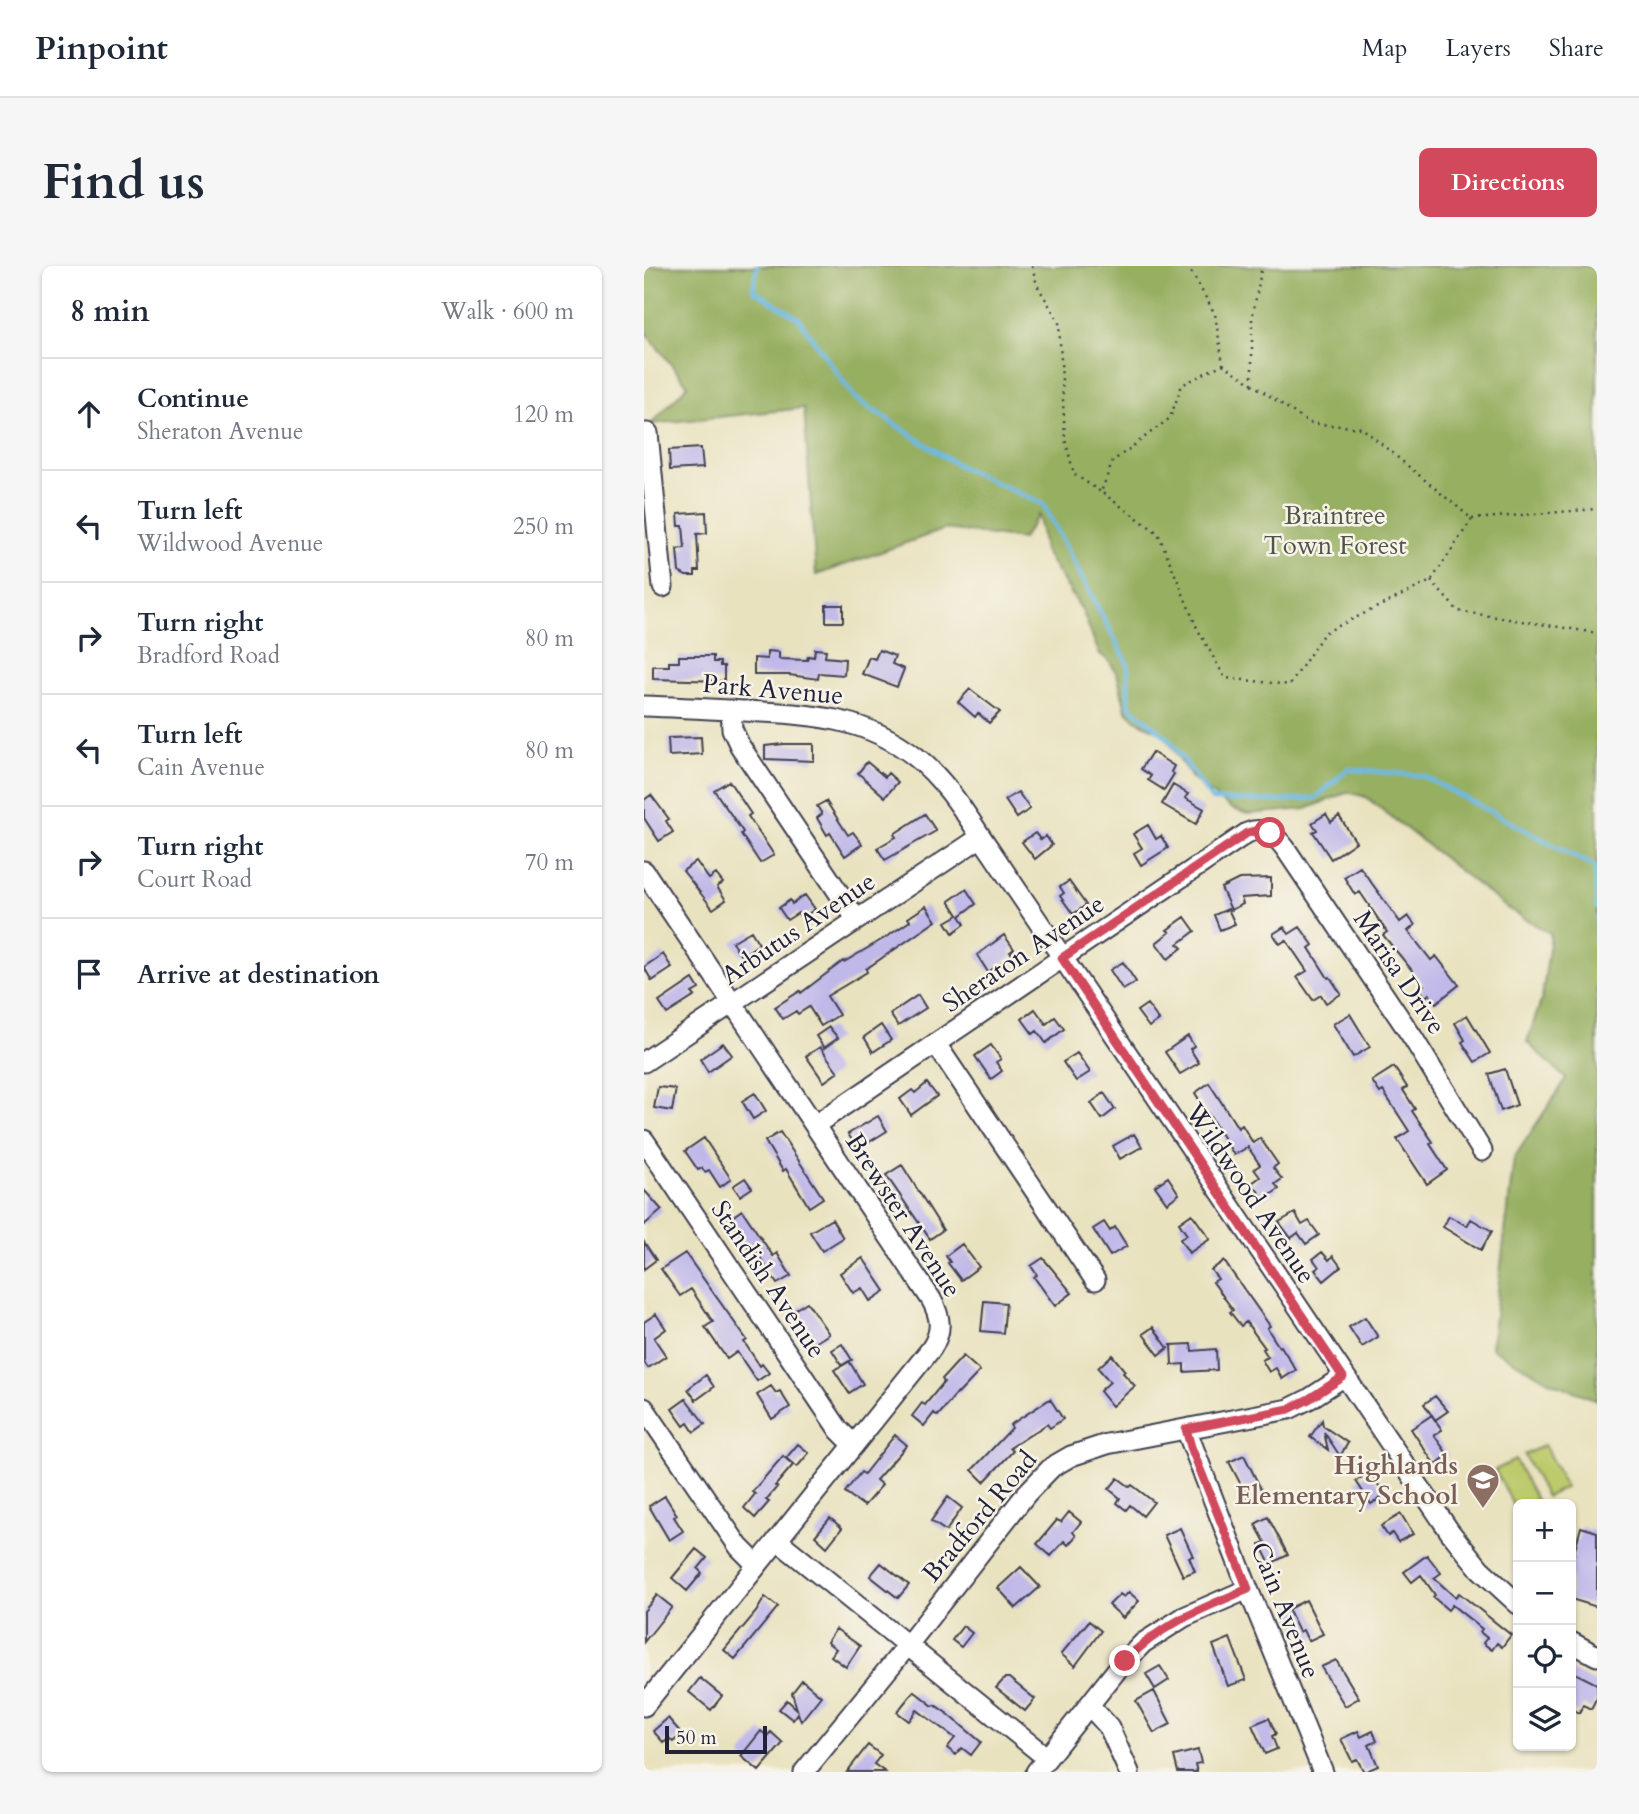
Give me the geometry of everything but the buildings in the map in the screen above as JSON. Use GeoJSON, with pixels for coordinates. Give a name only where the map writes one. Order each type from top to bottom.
{"type":"FeatureCollection","features":[{"type":"Feature","properties":{"kind":"street"},"geometry":{"type":"LineString","coordinates":[[646,433],[663,587]]}},
{"type":"Feature","properties":{"kind":"street","name":"Park Avenue"},"geometry":{"type":"LineString","coordinates":[[644,706],[823,716],[866,727],[887,737],[916,757],[942,782],[954,799]]}},
{"type":"Feature","properties":{"kind":"street"},"geometry":{"type":"LineString","coordinates":[[731,710],[732,729],[740,746],[857,920]]}},
{"type":"Feature","properties":{"kind":"street","name":"Wildwood Avenue"},"geometry":{"type":"LineString","coordinates":[[954,799],[1343,1377],[1458,1542],[1488,1577],[1513,1600]]}},
{"type":"Feature","properties":{"kind":"street","name":"Sheraton Avenue"},"geometry":{"type":"LineString","coordinates":[[815,1125],[1247,833],[1264,830]]}},
{"type":"Feature","properties":{"kind":"street","name":"Marisa Drive"},"geometry":{"type":"LineString","coordinates":[[1264,830],[1276,837],[1285,848],[1413,1038],[1482,1151]]}},
{"type":"Feature","properties":{"kind":"street","name":"Arbutus Avenue"},"geometry":{"type":"LineString","coordinates":[[644,1062],[981,837]]}},
{"type":"Feature","properties":{"kind":"street","name":"Brewster Avenue"},"geometry":{"type":"LineString","coordinates":[[644,871],[932,1299],[940,1320],[939,1335],[931,1349],[757,1565],[647,1695]]}},
{"type":"Feature","properties":{"kind":"street"},"geometry":{"type":"LineString","coordinates":[[936,1044],[1095,1280]]}},
{"type":"Feature","properties":{"kind":"street","name":"Standish Avenue"},"geometry":{"type":"LineString","coordinates":[[644,1140],[839,1430],[854,1444]]}},
{"type":"Feature","properties":{"kind":"street","name":"Bradford Road"},"geometry":{"type":"LineString","coordinates":[[804,1772],[1027,1493],[1052,1468],[1071,1456],[1095,1447],[1289,1409],[1343,1377]]}},
{"type":"Feature","properties":{"kind":"street"},"geometry":{"type":"LineString","coordinates":[[644,1408],[738,1547],[757,1565]]}},
{"type":"Feature","properties":{"kind":"street","name":"Cain Avenue"},"geometry":{"type":"LineString","coordinates":[[1186,1429],[1323,1772]]}},
{"type":"Feature","properties":{"kind":"street"},"geometry":{"type":"LineString","coordinates":[[777,1540],[907,1646],[1041,1765],[1125,1661],[1152,1636],[1184,1617],[1248,1589]]}},
{"type":"Feature","properties":{"kind":"street"},"geometry":{"type":"LineString","coordinates":[[1576,1645],[1597,1656]]}},
{"type":"Feature","properties":{"kind":"street"},"geometry":{"type":"LineString","coordinates":[[1089,1705],[1109,1727],[1129,1772]]}},
{"type":"Feature","properties":{"kind":"path"},"geometry":{"type":"LineString","coordinates":[[1032,266],[1037,285],[1059,322],[1065,439],[1074,474],[1158,533],[1196,628],[1225,678],[1290,685],[1324,633],[1431,581],[1472,519]]}},
{"type":"Feature","properties":{"kind":"path"},"geometry":{"type":"LineString","coordinates":[[1188,266],[1215,313],[1223,363],[1309,423],[1362,428],[1472,519],[1597,509]]}},
{"type":"Feature","properties":{"kind":"path"},"geometry":{"type":"LineString","coordinates":[[1252,384],[1252,319],[1262,266]]}},
{"type":"Feature","properties":{"kind":"path"},"geometry":{"type":"LineString","coordinates":[[1101,492],[1113,461],[1170,418],[1182,385],[1223,363]]}},
{"type":"Feature","properties":{"kind":"path"},"geometry":{"type":"LineString","coordinates":[[1431,581],[1458,611],[1597,633]]}},
{"type":"Feature","properties":{"kind":"green space","name":"Braintree Town Forest"},"geometry":{"type":"Polygon","coordinates":[[[644,266],[1597,266],[1597,1400],[1549,1381],[1491,1348],[1514,1158],[1566,1079],[1527,1042],[1542,998],[1551,934],[1507,908],[1366,797],[1348,792],[1306,809],[1247,814],[1231,808],[1209,792],[1192,778],[1163,733],[1137,721],[1126,710],[1117,673],[1099,653],[1082,610],[1044,551],[1039,515],[1022,539],[945,529],[816,575],[804,408],[651,424],[688,385],[644,331],[644,266]]]}},
{"type":"Feature","properties":{"kind":"green space"},"geometry":{"type":"Polygon","coordinates":[[[1544,1445],[1566,1487],[1546,1497],[1524,1455],[1544,1445]]]}},
{"type":"Feature","properties":{"kind":"green space"},"geometry":{"type":"Polygon","coordinates":[[[1515,1460],[1535,1499],[1513,1499],[1513,1504],[1495,1470],[1515,1460]]]}},
{"type":"Feature","properties":{"kind":"waterway"},"geometry":{"type":"LineString","coordinates":[[757,266],[753,290],[798,318],[855,398],[959,466],[1043,504],[1128,664],[1128,705],[1168,738],[1212,800],[1280,801],[1316,798],[1348,769],[1423,776],[1595,867],[1597,908]]}},
{"type":"Feature","properties":{"kind":"waterway"},"geometry":{"type":"LineString","coordinates":[[1597,918],[1597,952]]}},
{"type":"Feature","properties":{"kind":"place","name":"Highlands Elementary School"},"geometry":{"type":"Point","coordinates":[1483,1510]}},
{"type":"Feature","properties":{"kind":"route"},"geometry":{"type":"LineString","coordinates":[[1125,1661],[1143,1643],[1172,1623],[1248,1589],[1186,1429],[1289,1409],[1343,1377],[1062,958],[1247,833],[1264,830],[1270,833]]}}]}
